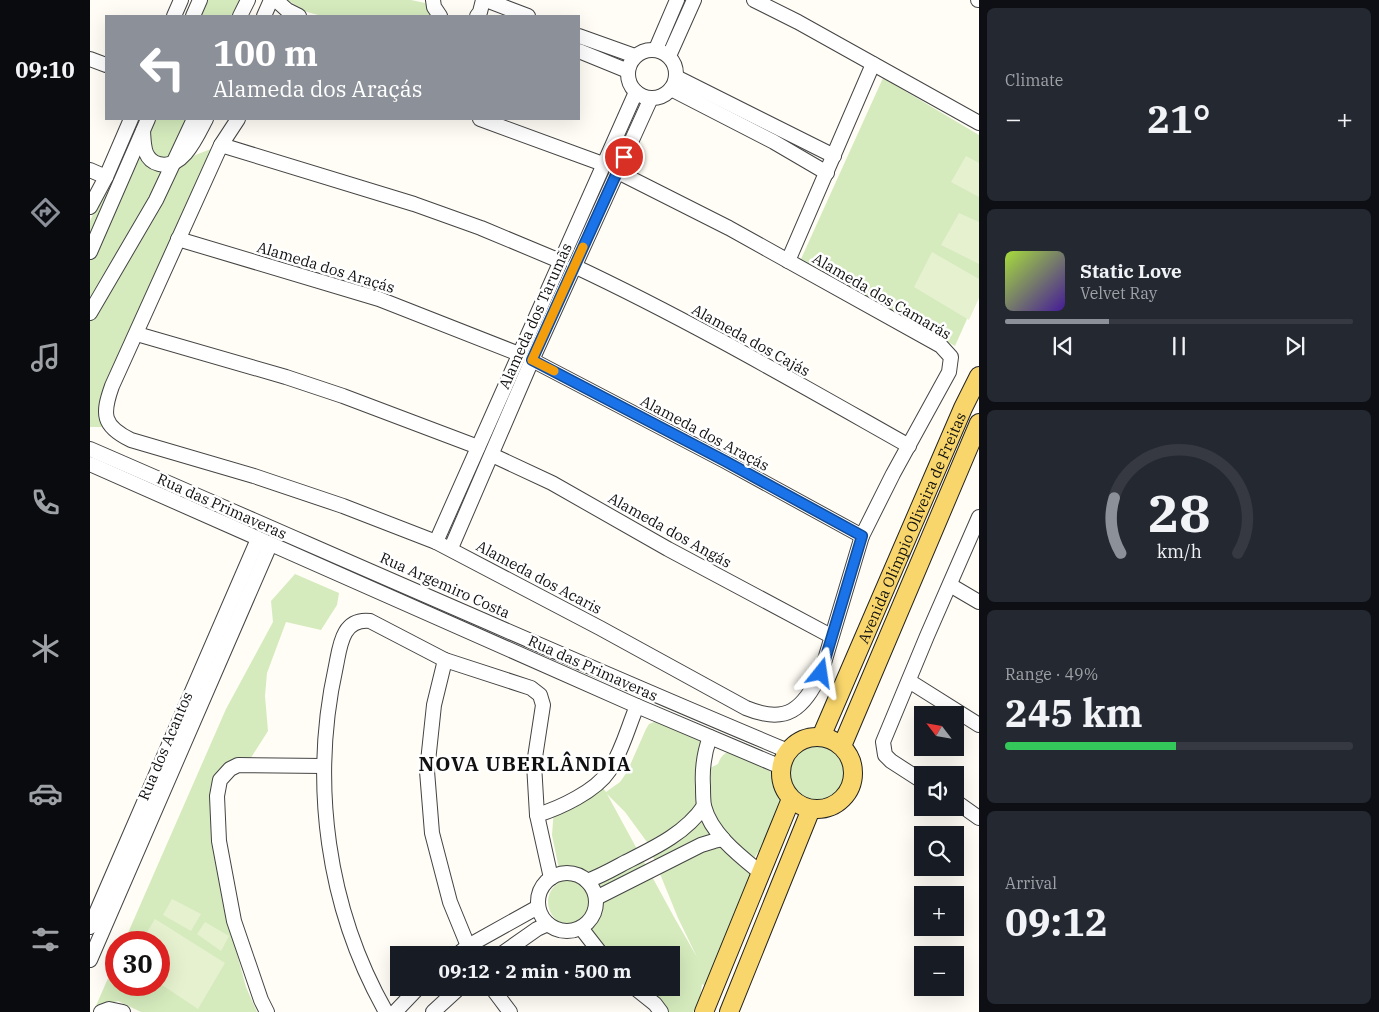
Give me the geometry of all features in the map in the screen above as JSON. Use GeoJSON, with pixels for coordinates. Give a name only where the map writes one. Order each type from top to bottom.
{"type":"FeatureCollection","features":[{"type":"Feature","properties":{"kind":"main road","name":"Avenida Olímpio Oliveira de Freitas"},"geometry":{"type":"LineString","coordinates":[[821,737],[955,426],[979,376]]}},
{"type":"Feature","properties":{"kind":"main road","name":"Avenida Olímpio Oliveira de Freitas"},"geometry":{"type":"LineString","coordinates":[[842,746],[979,423]]}},
{"type":"Feature","properties":{"kind":"main road"},"geometry":{"type":"LineString","coordinates":[[821,737],[842,746],[852,761],[853,779],[846,795],[836,804],[824,809],[811,809],[800,806],[791,799],[782,784],[784,759],[797,743],[808,738],[821,737]]}},
{"type":"Feature","properties":{"kind":"main road"},"geometry":{"type":"LineString","coordinates":[[707,1011],[791,799]]}},
{"type":"Feature","properties":{"kind":"main road"},"geometry":{"type":"LineString","coordinates":[[729,1012],[811,809]]}},
{"type":"Feature","properties":{"kind":"street"},"geometry":{"type":"LineString","coordinates":[[174,15],[181,0]]}},
{"type":"Feature","properties":{"kind":"street"},"geometry":{"type":"LineString","coordinates":[[193,15],[200,0]]}},
{"type":"Feature","properties":{"kind":"street"},"geometry":{"type":"LineString","coordinates":[[240,15],[248,0]]}},
{"type":"Feature","properties":{"kind":"street"},"geometry":{"type":"LineString","coordinates":[[264,15],[271,0]]}},
{"type":"Feature","properties":{"kind":"street"},"geometry":{"type":"LineString","coordinates":[[276,0],[287,10],[297,15]]}},
{"type":"Feature","properties":{"kind":"street"},"geometry":{"type":"LineString","coordinates":[[433,0],[434,7],[439,15]]}},
{"type":"Feature","properties":{"kind":"street"},"geometry":{"type":"LineString","coordinates":[[656,50],[676,0]]}},
{"type":"Feature","properties":{"kind":"street"},"geometry":{"type":"LineString","coordinates":[[669,56],[694,0]]}},
{"type":"Feature","properties":{"kind":"street"},"geometry":{"type":"LineString","coordinates":[[754,0],[798,22],[979,123]]}},
{"type":"Feature","properties":{"kind":"street"},"geometry":{"type":"LineString","coordinates":[[483,9],[522,15]]}},
{"type":"Feature","properties":{"kind":"street"},"geometry":{"type":"LineString","coordinates":[[580,36],[634,56]]}},
{"type":"Feature","properties":{"kind":"street"},"geometry":{"type":"LineString","coordinates":[[648,50],[656,50],[669,56],[675,65],[674,83],[658,98],[643,97],[630,86],[628,71],[634,56],[648,50]]}},
{"type":"Feature","properties":{"kind":"street"},"geometry":{"type":"LineString","coordinates":[[580,51],[628,71]]}},
{"type":"Feature","properties":{"kind":"street"},"geometry":{"type":"LineString","coordinates":[[90,59],[105,65]]}},
{"type":"Feature","properties":{"kind":"street"},"geometry":{"type":"LineString","coordinates":[[788,262],[873,64]]}},
{"type":"Feature","properties":{"kind":"street"},"geometry":{"type":"LineString","coordinates":[[674,83],[834,156]]}},
{"type":"Feature","properties":{"kind":"street"},"geometry":{"type":"LineString","coordinates":[[674,83],[827,173]]}},
{"type":"Feature","properties":{"kind":"street","name":"Alameda dos Tarumãs"},"geometry":{"type":"LineString","coordinates":[[451,548],[532,360],[560,261],[636,92]]}},
{"type":"Feature","properties":{"kind":"street","name":"Alameda dos Tarumãs"},"geometry":{"type":"LineString","coordinates":[[436,542],[519,354],[574,266],[651,98]]}},
{"type":"Feature","properties":{"kind":"street"},"geometry":{"type":"LineString","coordinates":[[90,207],[106,177],[131,120]]}},
{"type":"Feature","properties":{"kind":"street"},"geometry":{"type":"LineString","coordinates":[[90,313],[156,200],[194,120]]}},
{"type":"Feature","properties":{"kind":"street"},"geometry":{"type":"LineString","coordinates":[[146,125],[144,148],[147,156],[152,161],[160,164],[175,163],[187,150],[205,120]]}},
{"type":"Feature","properties":{"kind":"street"},"geometry":{"type":"LineString","coordinates":[[237,120],[221,145],[137,334],[286,377],[343,396],[478,447]]}},
{"type":"Feature","properties":{"kind":"street"},"geometry":{"type":"LineString","coordinates":[[483,120],[602,164]]}},
{"type":"Feature","properties":{"kind":"street"},"geometry":{"type":"LineString","coordinates":[[90,252],[146,125]]}},
{"type":"Feature","properties":{"kind":"street"},"geometry":{"type":"LineString","coordinates":[[221,145],[414,204],[481,228],[560,261]]}},
{"type":"Feature","properties":{"kind":"street"},"geometry":{"type":"LineString","coordinates":[[90,170],[106,177]]}},
{"type":"Feature","properties":{"kind":"street","name":"Alameda dos Camarás"},"geometry":{"type":"LineString","coordinates":[[618,172],[729,228],[941,346],[951,357],[949,372],[893,474],[862,536]]}},
{"type":"Feature","properties":{"kind":"street"},"geometry":{"type":"LineString","coordinates":[[581,212],[596,219]]}},
{"type":"Feature","properties":{"kind":"street","name":"Alameda dos Araçás"},"geometry":{"type":"LineString","coordinates":[[178,239],[379,299],[519,354]]}},
{"type":"Feature","properties":{"kind":"street","name":"Alameda dos Cajás"},"geometry":{"type":"LineString","coordinates":[[574,266],[620,288],[740,352],[909,446]]}},
{"type":"Feature","properties":{"kind":"street","name":"Alameda dos Acaris"},"geometry":{"type":"LineString","coordinates":[[137,334],[108,398],[106,419],[110,427],[119,434],[131,440],[254,476],[334,503],[451,548],[762,715],[776,716],[790,712],[803,702],[813,688],[821,673],[862,536]]}},
{"type":"Feature","properties":{"kind":"street","name":"Alameda dos Araçás"},"geometry":{"type":"LineString","coordinates":[[532,360],[725,461],[862,536]]}},
{"type":"Feature","properties":{"kind":"street"},"geometry":{"type":"LineString","coordinates":[[497,403],[511,408]]}},
{"type":"Feature","properties":{"kind":"street","name":"Rua Argemiro Costa"},"geometry":{"type":"LineString","coordinates":[[90,449],[680,706],[784,759]]}},
{"type":"Feature","properties":{"kind":"street","name":"Alameda dos Angás"},"geometry":{"type":"LineString","coordinates":[[492,455],[552,483],[668,549],[831,636]]}},
{"type":"Feature","properties":{"kind":"street","name":"Rua das Primaveras"},"geometry":{"type":"LineString","coordinates":[[90,464],[669,720],[710,737],[784,759]]}},
{"type":"Feature","properties":{"kind":"street"},"geometry":{"type":"LineString","coordinates":[[914,776],[885,755],[883,742],[979,518]]}},
{"type":"Feature","properties":{"kind":"street","name":"Rua dos Acantos"},"geometry":{"type":"LineString","coordinates":[[90,927],[264,542]]}},
{"type":"Feature","properties":{"kind":"street","name":"Rua dos Acantos"},"geometry":{"type":"LineString","coordinates":[[90,960],[264,542]]}},
{"type":"Feature","properties":{"kind":"street"},"geometry":{"type":"LineString","coordinates":[[950,585],[979,602]]}},
{"type":"Feature","properties":{"kind":"street"},"geometry":{"type":"LineString","coordinates":[[386,1012],[373,989],[352,940],[331,862],[324,803],[323,766],[328,702],[342,640],[346,630],[353,623],[362,620],[378,625],[445,660],[531,688],[540,694],[543,706],[534,764],[537,815],[551,878]]}},
{"type":"Feature","properties":{"kind":"street"},"geometry":{"type":"LineString","coordinates":[[514,652],[521,636]]}},
{"type":"Feature","properties":{"kind":"street"},"geometry":{"type":"LineString","coordinates":[[445,660],[434,706],[428,771],[432,833],[450,902],[468,946],[538,907]]}},
{"type":"Feature","properties":{"kind":"street"},"geometry":{"type":"LineString","coordinates":[[909,681],[979,725]]}},
{"type":"Feature","properties":{"kind":"street"},"geometry":{"type":"LineString","coordinates":[[537,815],[554,809],[599,783],[618,755],[637,706]]}},
{"type":"Feature","properties":{"kind":"street"},"geometry":{"type":"LineString","coordinates":[[669,720],[674,710],[680,706]]}},
{"type":"Feature","properties":{"kind":"street"},"geometry":{"type":"LineString","coordinates":[[710,737],[702,773],[704,806],[710,820],[723,840],[761,873]]}},
{"type":"Feature","properties":{"kind":"street"},"geometry":{"type":"LineString","coordinates":[[267,1012],[261,1000],[234,921],[219,841],[217,796],[220,780],[230,769],[247,764],[323,766]]}},
{"type":"Feature","properties":{"kind":"street"},"geometry":{"type":"LineString","coordinates":[[587,881],[651,850],[678,833],[698,816],[704,806]]}},
{"type":"Feature","properties":{"kind":"street"},"geometry":{"type":"LineString","coordinates":[[964,807],[979,818]]}},
{"type":"Feature","properties":{"kind":"street"},"geometry":{"type":"LineString","coordinates":[[596,898],[701,845],[723,840]]}},
{"type":"Feature","properties":{"kind":"street"},"geometry":{"type":"LineString","coordinates":[[651,850],[659,866]]}},
{"type":"Feature","properties":{"kind":"street"},"geometry":{"type":"LineString","coordinates":[[570,873],[579,875],[587,881],[593,888],[596,898],[596,907],[588,923],[572,931],[555,929],[548,924],[542,917],[538,907],[539,894],[551,878],[560,874],[570,873]]}},
{"type":"Feature","properties":{"kind":"street"},"geometry":{"type":"LineString","coordinates":[[513,946],[537,929],[548,924]]}},
{"type":"Feature","properties":{"kind":"street"},"geometry":{"type":"LineString","coordinates":[[581,928],[595,946]]}},
{"type":"Feature","properties":{"kind":"street"},"geometry":{"type":"LineString","coordinates":[[395,1012],[410,996]]}},
{"type":"Feature","properties":{"kind":"street"},"geometry":{"type":"LineString","coordinates":[[433,1012],[450,996]]}},
{"type":"Feature","properties":{"kind":"street"},"geometry":{"type":"LineString","coordinates":[[498,996],[510,1012]]}},
{"type":"Feature","properties":{"kind":"street"},"geometry":{"type":"LineString","coordinates":[[645,996],[661,1012]]}},
{"type":"Feature","properties":{"kind":"green space"},"geometry":{"type":"Polygon","coordinates":[[[206,0],[242,0],[235,15],[198,15],[206,0]]]}},
{"type":"Feature","properties":{"kind":"green space"},"geometry":{"type":"Polygon","coordinates":[[[287,0],[411,0],[425,3],[431,15],[318,15],[307,12],[287,0]]]}},
{"type":"Feature","properties":{"kind":"green space"},"geometry":{"type":"Polygon","coordinates":[[[883,78],[979,135],[979,292],[955,346],[801,259],[883,78]]]}},
{"type":"Feature","properties":{"kind":"green space"},"geometry":{"type":"Polygon","coordinates":[[[136,120],[146,120],[90,245],[90,221],[136,120]]]}},
{"type":"Feature","properties":{"kind":"green space"},"geometry":{"type":"Polygon","coordinates":[[[154,120],[189,120],[173,155],[162,161],[155,154],[147,133],[154,120]]]}},
{"type":"Feature","properties":{"kind":"green space"},"geometry":{"type":"Polygon","coordinates":[[[143,131],[147,156],[175,163],[221,145],[112,386],[110,427],[90,427],[90,252],[143,131]]]}},
{"type":"Feature","properties":{"kind":"green space"},"geometry":{"type":"Polygon","coordinates":[[[966,156],[979,163],[979,197],[951,182],[966,156]]]}},
{"type":"Feature","properties":{"kind":"green space"},"geometry":{"type":"Polygon","coordinates":[[[959,213],[979,222],[979,264],[941,245],[959,213]]]}},
{"type":"Feature","properties":{"kind":"green space"},"geometry":{"type":"Polygon","coordinates":[[[932,252],[979,279],[979,298],[969,320],[914,287],[932,252]]]}},
{"type":"Feature","properties":{"kind":"green space"},"geometry":{"type":"Polygon","coordinates":[[[295,574],[339,593],[337,605],[321,630],[286,622],[267,673],[265,696],[268,731],[247,764],[224,774],[215,837],[224,906],[246,987],[257,1012],[141,1012],[118,1001],[95,1008],[105,985],[105,996],[170,996],[170,931],[129,931],[226,709],[273,622],[271,601],[295,574]]]}},
{"type":"Feature","properties":{"kind":"green space"},"geometry":{"type":"Polygon","coordinates":[[[659,720],[700,738],[702,742],[700,773],[718,764],[726,753],[735,750],[772,772],[782,800],[763,852],[758,852],[748,868],[751,875],[708,987],[702,984],[700,999],[693,1012],[661,1012],[644,996],[680,996],[680,946],[595,946],[579,926],[589,920],[594,913],[595,895],[583,879],[573,875],[560,874],[552,835],[554,809],[599,783],[606,792],[620,782],[627,772],[649,724],[659,720]],[[607,794],[697,957],[678,918],[647,842],[625,812],[607,794]]]}},
{"type":"Feature","properties":{"kind":"green space"},"geometry":{"type":"Polygon","coordinates":[[[818,742],[835,747],[840,751],[844,756],[849,773],[844,790],[840,795],[835,799],[818,804],[801,799],[796,795],[792,790],[787,773],[792,756],[796,751],[801,747],[818,742]]]}},
{"type":"Feature","properties":{"kind":"green space"},"geometry":{"type":"Polygon","coordinates":[[[571,879],[584,883],[590,889],[594,902],[590,915],[584,921],[571,925],[558,921],[552,915],[548,902],[552,889],[558,883],[571,879]]]}},
{"type":"Feature","properties":{"kind":"green space"},"geometry":{"type":"Polygon","coordinates":[[[172,899],[201,914],[191,931],[163,915],[172,899]]]}},
{"type":"Feature","properties":{"kind":"green space"},"geometry":{"type":"Polygon","coordinates":[[[155,919],[225,963],[198,1009],[170,990],[170,931],[148,931],[155,919]]]}},
{"type":"Feature","properties":{"kind":"green space"},"geometry":{"type":"Polygon","coordinates":[[[205,922],[229,936],[221,951],[197,934],[205,922]]]}},
{"type":"Feature","properties":{"kind":"slow traffic"},"geometry":{"type":"LineString","coordinates":[[554,371],[532,360],[583,247]]}},
{"type":"Feature","properties":{"kind":"district","name":"NOVA UBERLÂNDIA"},"geometry":{"type":"Point","coordinates":[525,763]}},
{"type":"Feature","properties":{"kind":"route"},"geometry":{"type":"LineString","coordinates":[[624,157],[532,360],[725,461],[862,536],[821,673]]}}]}
